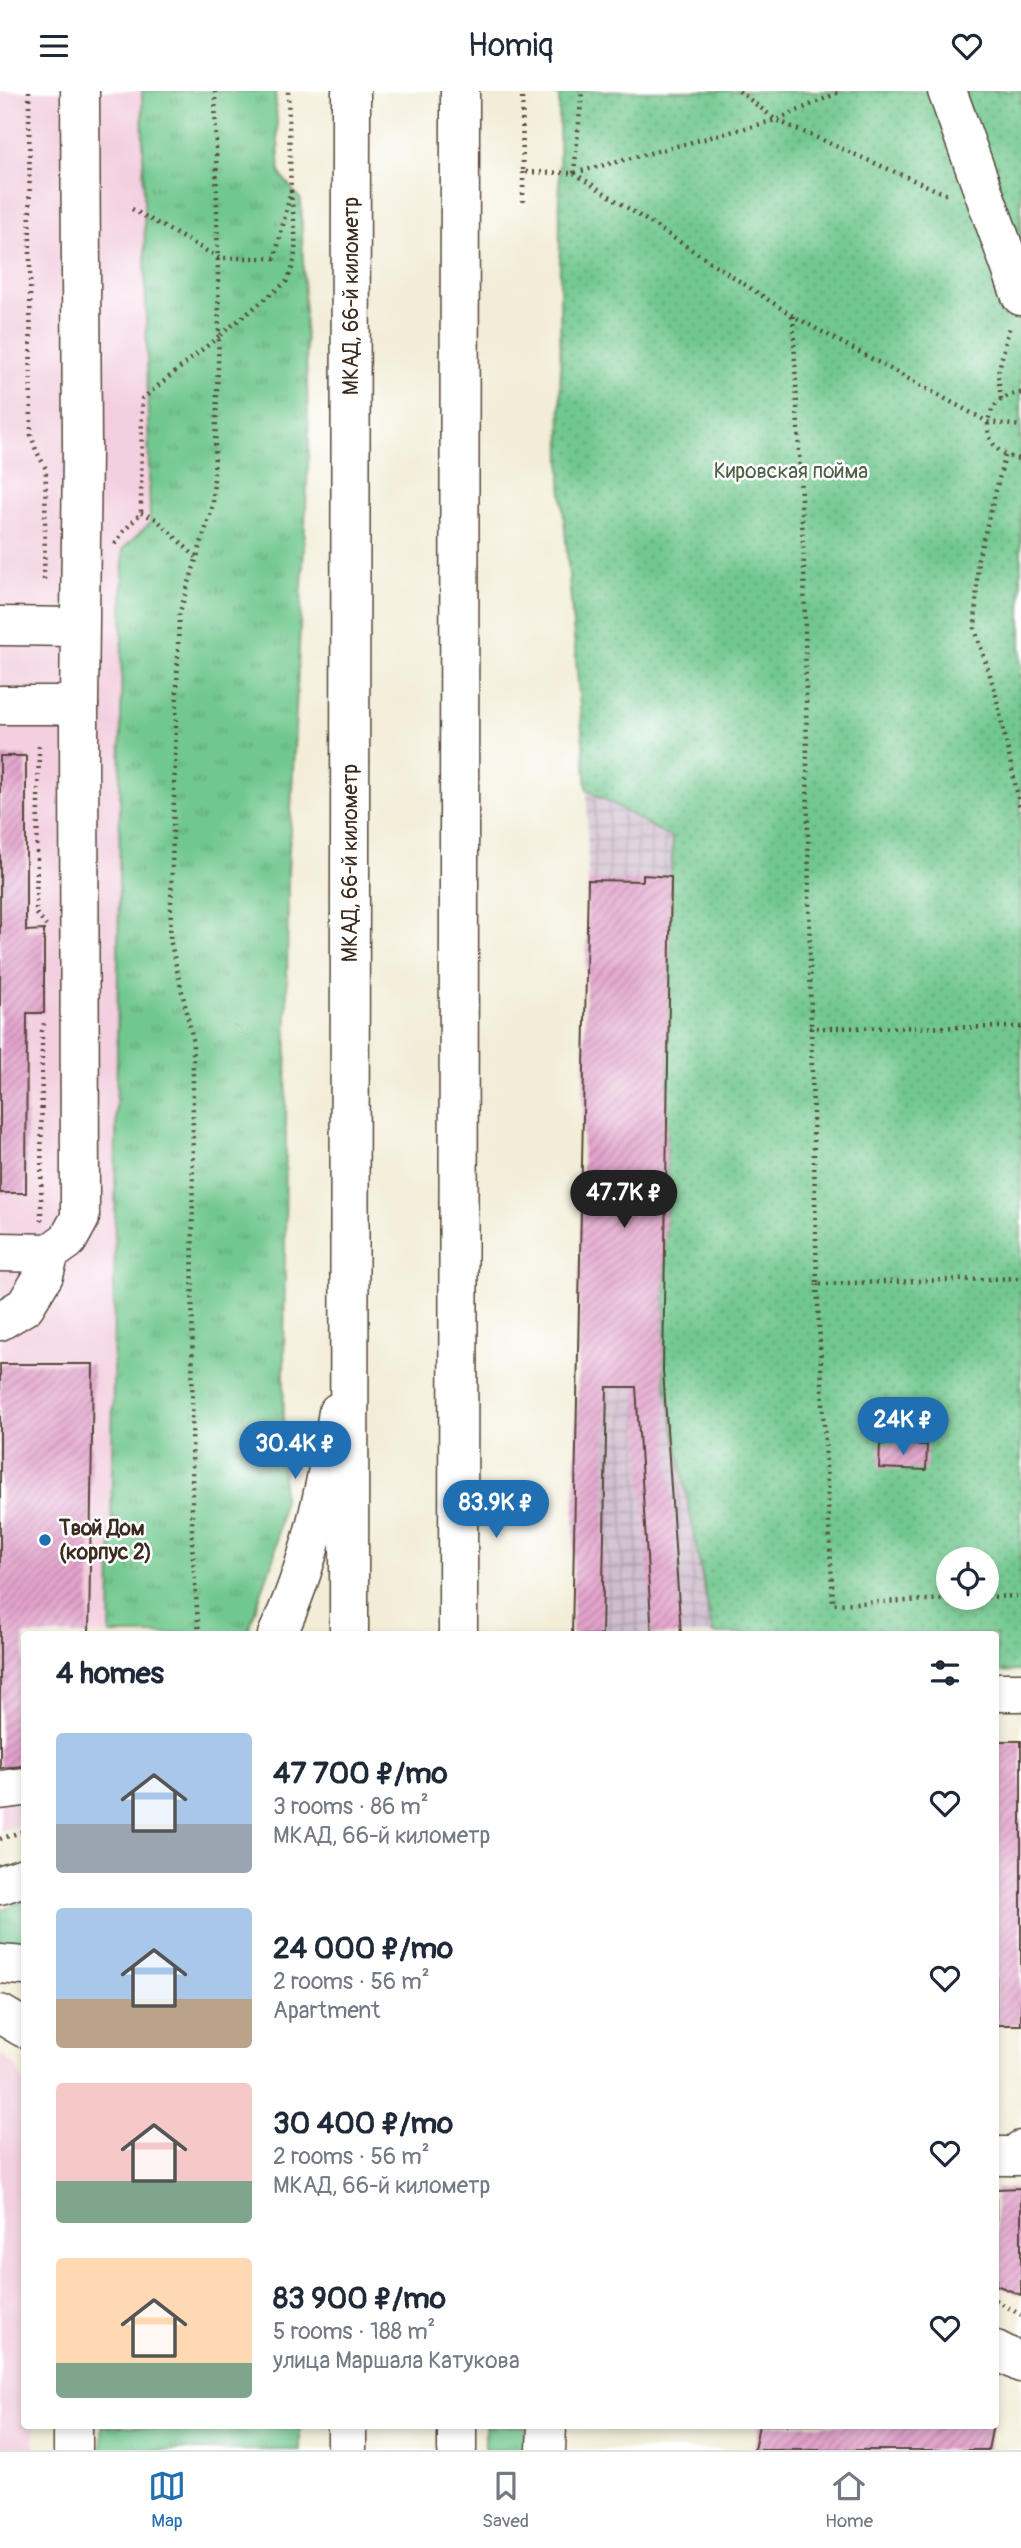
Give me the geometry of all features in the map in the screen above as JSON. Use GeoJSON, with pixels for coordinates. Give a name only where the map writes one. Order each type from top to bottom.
{"type":"FeatureCollection","features":[{"type":"Feature","properties":{"kind":"main road"},"geometry":{"type":"LineString","coordinates":[[0,1252],[45,1238],[68,1240],[80,1218],[80,91]]}},
{"type":"Feature","properties":{"kind":"main road","name":"МКАД, 66-й километр"},"geometry":{"type":"LineString","coordinates":[[349,1631],[351,91]]}},
{"type":"Feature","properties":{"kind":"main road"},"geometry":{"type":"LineString","coordinates":[[458,1631],[460,91]]}},
{"type":"Feature","properties":{"kind":"main road"},"geometry":{"type":"LineString","coordinates":[[947,91],[991,213],[1016,309]]}},
{"type":"Feature","properties":{"kind":"main road"},"geometry":{"type":"LineString","coordinates":[[0,627],[79,627]]}},
{"type":"Feature","properties":{"kind":"main road"},"geometry":{"type":"LineString","coordinates":[[0,705],[79,705]]}},
{"type":"Feature","properties":{"kind":"main road"},"geometry":{"type":"LineString","coordinates":[[0,1321],[25,1306],[44,1275],[45,1238]]}},
{"type":"Feature","properties":{"kind":"main road"},"geometry":{"type":"LineString","coordinates":[[279,1631],[296,1590],[312,1539],[329,1465],[349,1340]]}},
{"type":"Feature","properties":{"kind":"main road"},"geometry":{"type":"LineString","coordinates":[[458,1450],[475,1631]]}},
{"type":"Feature","properties":{"kind":"main road"},"geometry":{"type":"LineString","coordinates":[[999,1692],[1021,1692]]}},
{"type":"Feature","properties":{"kind":"main road"},"geometry":{"type":"LineString","coordinates":[[0,1790],[21,1787]]}},
{"type":"Feature","properties":{"kind":"main road"},"geometry":{"type":"LineString","coordinates":[[0,1885],[21,1878]]}},
{"type":"Feature","properties":{"kind":"main road"},"geometry":{"type":"LineString","coordinates":[[0,1963],[21,1966]]}},
{"type":"Feature","properties":{"kind":"main road"},"geometry":{"type":"LineString","coordinates":[[0,2014],[21,2026]]}},
{"type":"Feature","properties":{"kind":"main road"},"geometry":{"type":"LineString","coordinates":[[999,2156],[1018,2155],[1021,2150]]}},
{"type":"Feature","properties":{"kind":"main road"},"geometry":{"type":"LineString","coordinates":[[999,2352],[1021,2363]]}},
{"type":"Feature","properties":{"kind":"main road"},"geometry":{"type":"LineString","coordinates":[[73,2429],[73,2450]]}},
{"type":"Feature","properties":{"kind":"main road"},"geometry":{"type":"LineString","coordinates":[[457,2429],[457,2450]]}},
{"type":"Feature","properties":{"kind":"main road"},"geometry":{"type":"LineString","coordinates":[[546,2450],[547,2429]]}},
{"type":"Feature","properties":{"kind":"path"},"geometry":{"type":"LineString","coordinates":[[29,91],[31,435],[46,469],[44,581]]}},
{"type":"Feature","properties":{"kind":"path"},"geometry":{"type":"LineString","coordinates":[[199,1631],[192,1545],[193,1041],[170,939],[178,615],[213,505],[219,335],[215,91]]}},
{"type":"Feature","properties":{"kind":"path"},"geometry":{"type":"LineString","coordinates":[[123,532],[141,513],[142,399],[286,282],[292,271],[296,256],[288,91]]}},
{"type":"Feature","properties":{"kind":"path"},"geometry":{"type":"LineString","coordinates":[[522,91],[523,203]]}},
{"type":"Feature","properties":{"kind":"path"},"geometry":{"type":"LineString","coordinates":[[574,173],[583,91]]}},
{"type":"Feature","properties":{"kind":"path"},"geometry":{"type":"LineString","coordinates":[[739,91],[776,120],[991,213]]}},
{"type":"Feature","properties":{"kind":"path"},"geometry":{"type":"LineString","coordinates":[[523,172],[574,173],[776,120],[842,91]]}},
{"type":"Feature","properties":{"kind":"path"},"geometry":{"type":"LineString","coordinates":[[574,173],[793,316],[988,422],[1021,426]]}},
{"type":"Feature","properties":{"kind":"path"},"geometry":{"type":"LineString","coordinates":[[132,209],[219,257],[275,258],[291,191]]}},
{"type":"Feature","properties":{"kind":"path"},"geometry":{"type":"LineString","coordinates":[[1001,399],[998,373],[1016,309]]}},
{"type":"Feature","properties":{"kind":"path"},"geometry":{"type":"LineString","coordinates":[[793,316],[804,563],[817,1284],[833,1604],[936,1600]]}},
{"type":"Feature","properties":{"kind":"path"},"geometry":{"type":"LineString","coordinates":[[1021,393],[1012,393],[1001,399],[992,409],[988,422],[989,435],[995,447],[1005,456],[1021,459]]}},
{"type":"Feature","properties":{"kind":"path"},"geometry":{"type":"LineString","coordinates":[[1005,456],[978,559],[975,629],[995,691],[1021,811]]}},
{"type":"Feature","properties":{"kind":"path"},"geometry":{"type":"LineString","coordinates":[[141,513],[156,519],[196,557]]}},
{"type":"Feature","properties":{"kind":"path"},"geometry":{"type":"LineString","coordinates":[[39,746],[36,913],[49,928]]}},
{"type":"Feature","properties":{"kind":"path"},"geometry":{"type":"LineString","coordinates":[[45,1238],[41,1031],[49,1010]]}},
{"type":"Feature","properties":{"kind":"path"},"geometry":{"type":"LineString","coordinates":[[811,1028],[1021,1027]]}},
{"type":"Feature","properties":{"kind":"path"},"geometry":{"type":"LineString","coordinates":[[817,1284],[1021,1278]]}},
{"type":"Feature","properties":{"kind":"path"},"geometry":{"type":"LineString","coordinates":[[999,1597],[1021,1596]]}},
{"type":"Feature","properties":{"kind":"path"},"geometry":{"type":"LineString","coordinates":[[0,1839],[21,1832]]}},
{"type":"Feature","properties":{"kind":"path"},"geometry":{"type":"LineString","coordinates":[[999,2301],[1021,2315]]}},
{"type":"Feature","properties":{"kind":"shaded area"},"geometry":{"type":"Polygon","coordinates":[[[0,91],[142,91],[150,523],[123,550],[110,1631],[21,1631],[21,1824],[0,1831],[0,91]]]}},
{"type":"Feature","properties":{"kind":"shaded area"},"geometry":{"type":"Polygon","coordinates":[[[587,789],[673,839],[663,1370],[712,1631],[572,1631],[588,880],[587,789]]]}},
{"type":"Feature","properties":{"kind":"shaded area"},"geometry":{"type":"Polygon","coordinates":[[[0,2052],[15,2065],[21,2077],[21,2429],[35,2429],[34,2450],[0,2450],[0,2052]]]}},
{"type":"Feature","properties":{"kind":"green space"},"geometry":{"type":"Polygon","coordinates":[[[142,91],[275,91],[280,174],[301,200],[309,445],[288,871],[283,1500],[274,1557],[248,1631],[110,1631],[123,549],[150,523],[142,91]]]}},
{"type":"Feature","properties":{"kind":"green space","name":"Кировская пойма"},"geometry":{"type":"Polygon","coordinates":[[[559,91],[1021,91],[1021,1671],[999,1672],[999,1631],[712,1631],[663,1370],[673,839],[587,789],[561,483],[559,91]]]}},
{"type":"Feature","properties":{"kind":"green space"},"geometry":{"type":"Polygon","coordinates":[[[21,1902],[21,1955],[0,1953],[0,1910],[21,1902]]]}},
{"type":"Feature","properties":{"kind":"green space"},"geometry":{"type":"Polygon","coordinates":[[[102,2429],[300,2429],[300,2450],[102,2450],[102,2429]]]}},
{"type":"Feature","properties":{"kind":"green space"},"geometry":{"type":"Polygon","coordinates":[[[485,2429],[526,2429],[526,2450],[485,2450],[485,2429]]]}},
{"type":"Feature","properties":{"kind":"building"},"geometry":{"type":"Polygon","coordinates":[[[0,756],[26,756],[26,931],[44,930],[44,1013],[27,1013],[26,1193],[0,1193],[0,756]]]}},
{"type":"Feature","properties":{"kind":"building"},"geometry":{"type":"Polygon","coordinates":[[[643,875],[671,877],[663,1370],[681,1631],[652,1631],[636,1387],[607,1387],[602,1631],[572,1631],[588,880],[643,881],[643,875]]]}},
{"type":"Feature","properties":{"kind":"building","name":"Твой Дом (корпус 2)"},"geometry":{"type":"Polygon","coordinates":[[[0,1364],[93,1364],[89,1631],[21,1631],[21,1766],[0,1768],[0,1364]]]}},
{"type":"Feature","properties":{"kind":"building"},"geometry":{"type":"Polygon","coordinates":[[[880,1444],[927,1445],[926,1470],[879,1468],[880,1444]]]}},
{"type":"Feature","properties":{"kind":"building"},"geometry":{"type":"Polygon","coordinates":[[[999,1741],[1021,1741],[1021,2025],[999,2025],[999,1741]]]}},
{"type":"Feature","properties":{"kind":"building"},"geometry":{"type":"Polygon","coordinates":[[[1021,2188],[1021,2295],[999,2286],[999,2189],[1021,2188]]]}},
{"type":"Feature","properties":{"kind":"building"},"geometry":{"type":"Polygon","coordinates":[[[758,2429],[992,2429],[988,2450],[754,2450],[758,2429]]]}},
{"type":"Feature","properties":{"kind":"place","name":"Твой Дом (корпус 2)"},"geometry":{"type":"Point","coordinates":[45,1540]}}]}
